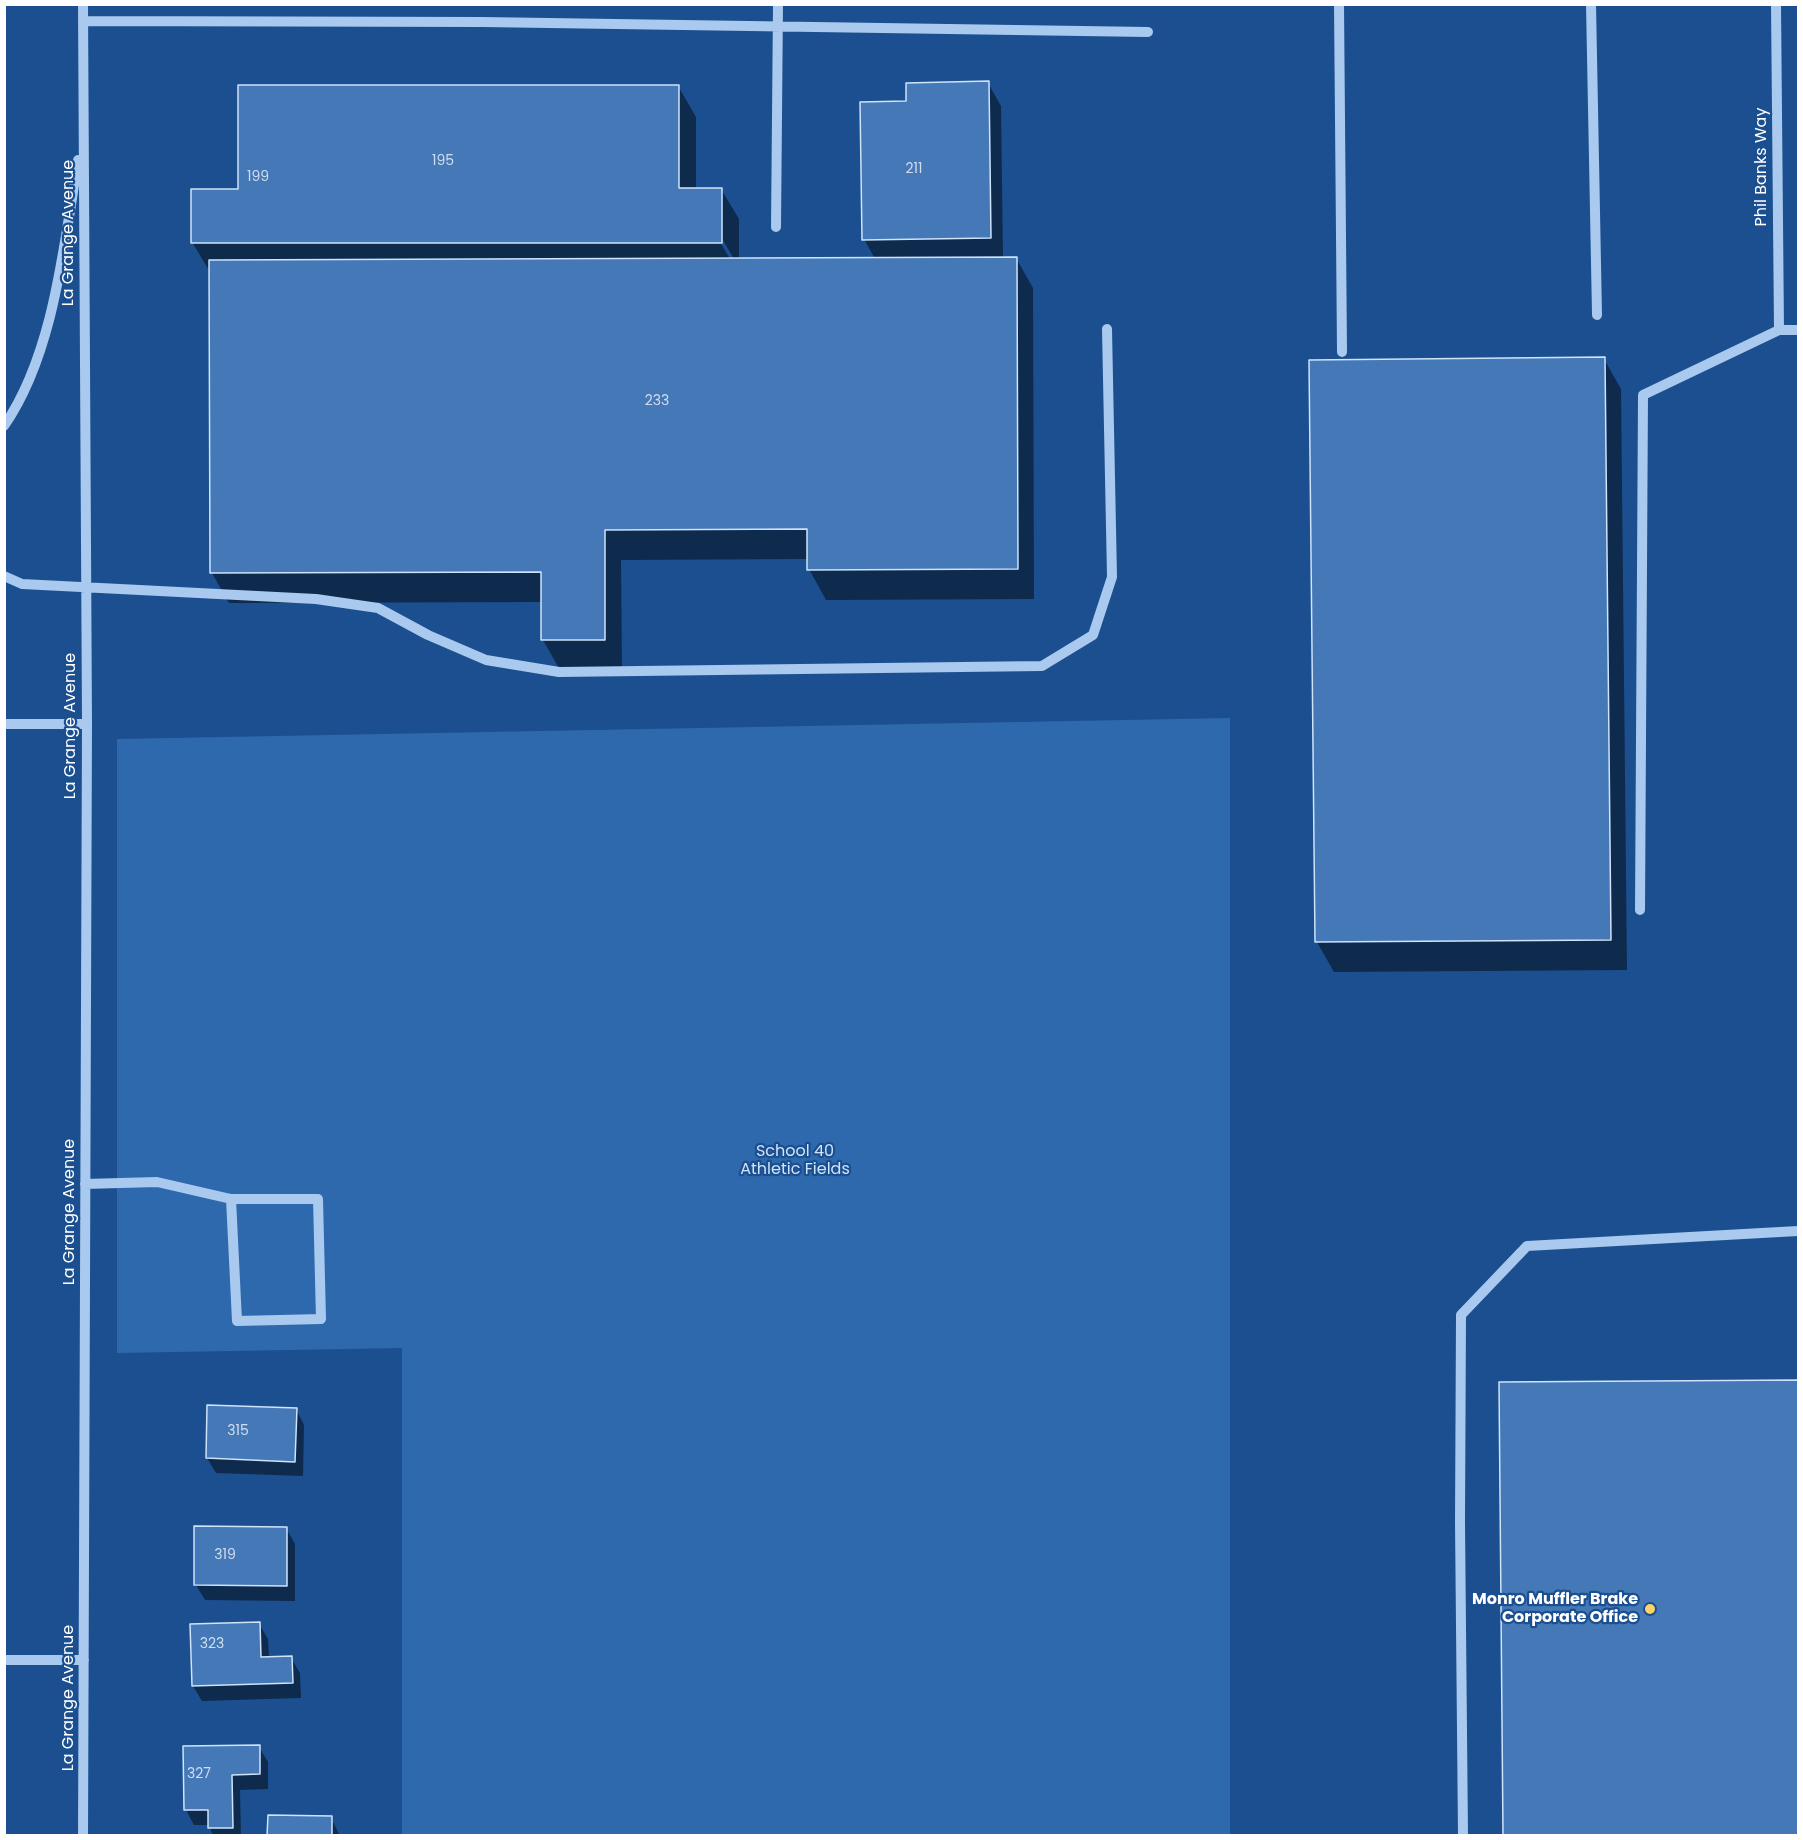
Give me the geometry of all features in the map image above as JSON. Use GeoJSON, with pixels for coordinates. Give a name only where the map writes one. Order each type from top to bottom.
{"type":"FeatureCollection","features":[{"type":"Feature","properties":{"kind":"street","name":"La Grange Avenue"},"geometry":{"type":"LineString","coordinates":[[83,4],[87,724],[83,1836]]}},
{"type":"Feature","properties":{"kind":"street"},"geometry":{"type":"LineString","coordinates":[[776,227],[778,4]]}},
{"type":"Feature","properties":{"kind":"street"},"geometry":{"type":"LineString","coordinates":[[1339,4],[1342,352]]}},
{"type":"Feature","properties":{"kind":"street"},"geometry":{"type":"LineString","coordinates":[[1591,4],[1598,315]]}},
{"type":"Feature","properties":{"kind":"street","name":"Phil Banks Way"},"geometry":{"type":"LineString","coordinates":[[1776,4],[1779,330]]}},
{"type":"Feature","properties":{"kind":"street"},"geometry":{"type":"LineString","coordinates":[[83,21],[471,22],[1148,32]]}},
{"type":"Feature","properties":{"kind":"street","name":"La Grange Avenue"},"geometry":{"type":"LineString","coordinates":[[4,426],[36,367],[56,288],[83,130]]}},
{"type":"Feature","properties":{"kind":"street"},"geometry":{"type":"LineString","coordinates":[[4,576],[22,584],[316,599],[378,608],[428,636],[486,660],[560,672],[1042,666],[1093,635],[1112,577],[1107,328]]}},
{"type":"Feature","properties":{"kind":"street"},"geometry":{"type":"LineString","coordinates":[[1640,909],[1643,395],[1779,330],[1798,330]]}},
{"type":"Feature","properties":{"kind":"street"},"geometry":{"type":"LineString","coordinates":[[4,724],[87,724]]}},
{"type":"Feature","properties":{"kind":"street"},"geometry":{"type":"LineString","coordinates":[[85,1184],[158,1182],[231,1199],[318,1199],[321,1319],[237,1321],[231,1199]]}},
{"type":"Feature","properties":{"kind":"street"},"geometry":{"type":"LineString","coordinates":[[1463,1836],[1461,1314],[1527,1246],[1798,1231]]}},
{"type":"Feature","properties":{"kind":"street"},"geometry":{"type":"LineString","coordinates":[[4,1660],[84,1660]]}},
{"type":"Feature","properties":{"kind":"green space","name":"School 40 Athletic Fields"},"geometry":{"type":"Polygon","coordinates":[[[1230,718],[1230,1835],[402,1835],[402,1348],[117,1353],[117,739],[1230,718]]]}},
{"type":"Feature","properties":{"kind":"building"},"geometry":{"type":"Polygon","coordinates":[[[989,81],[991,238],[862,240],[860,102],[906,101],[906,83],[989,81]]]}},
{"type":"Feature","properties":{"kind":"building"},"geometry":{"type":"Polygon","coordinates":[[[238,85],[679,85],[679,188],[722,188],[722,243],[191,243],[191,189],[238,189],[238,85]]]}},
{"type":"Feature","properties":{"kind":"building"},"geometry":{"type":"Polygon","coordinates":[[[1017,257],[1018,569],[807,570],[807,529],[605,530],[605,640],[541,640],[541,572],[210,573],[209,260],[1017,257]]]}},
{"type":"Feature","properties":{"kind":"building"},"geometry":{"type":"Polygon","coordinates":[[[1605,357],[1611,940],[1315,942],[1309,360],[1605,357]]]}},
{"type":"Feature","properties":{"kind":"building","name":"Monro Muffler Brake Corporate Office"},"geometry":{"type":"Polygon","coordinates":[[[1798,1380],[1798,1836],[1503,1836],[1499,1382],[1798,1380]]]}},
{"type":"Feature","properties":{"kind":"building"},"geometry":{"type":"Polygon","coordinates":[[[207,1405],[297,1408],[295,1462],[206,1458],[207,1405]]]}},
{"type":"Feature","properties":{"kind":"building"},"geometry":{"type":"Polygon","coordinates":[[[194,1526],[287,1527],[287,1586],[194,1585],[194,1526]]]}},
{"type":"Feature","properties":{"kind":"building"},"geometry":{"type":"Polygon","coordinates":[[[260,1622],[261,1657],[292,1656],[293,1683],[192,1686],[190,1624],[260,1622]]]}},
{"type":"Feature","properties":{"kind":"building"},"geometry":{"type":"Polygon","coordinates":[[[260,1745],[260,1774],[232,1775],[233,1828],[208,1828],[208,1810],[184,1810],[183,1746],[260,1745]]]}},
{"type":"Feature","properties":{"kind":"building"},"geometry":{"type":"Polygon","coordinates":[[[268,1815],[332,1816],[332,1836],[267,1836],[268,1815]]]}},
{"type":"Feature","properties":{"kind":"place","name":"Monro Muffler Brake Corporate Office"},"geometry":{"type":"Point","coordinates":[1650,1609]}}]}
